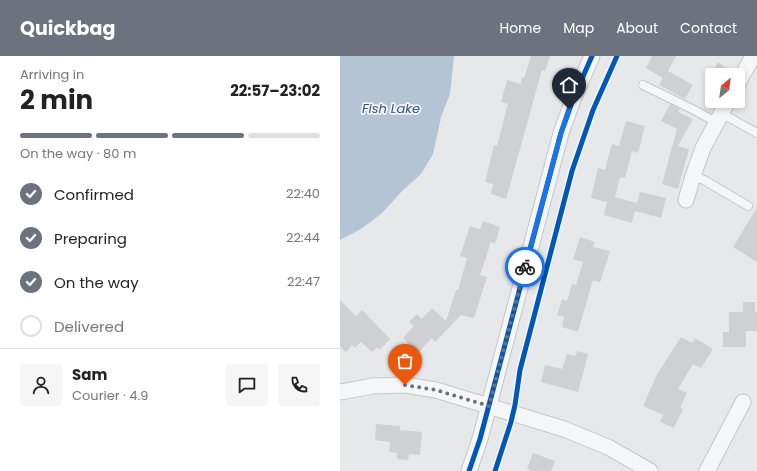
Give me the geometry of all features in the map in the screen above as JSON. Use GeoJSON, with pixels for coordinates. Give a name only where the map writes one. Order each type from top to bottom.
{"type":"FeatureCollection","features":[{"type":"Feature","properties":{"kind":"street"},"geometry":{"type":"LineString","coordinates":[[469,471],[480,440],[561,133],[574,97],[592,56]]}},
{"type":"Feature","properties":{"kind":"street"},"geometry":{"type":"LineString","coordinates":[[745,71],[754,56]]}},
{"type":"Feature","properties":{"kind":"street"},"geometry":{"type":"LineString","coordinates":[[686,200],[693,176],[704,148],[722,112]]}},
{"type":"Feature","properties":{"kind":"street"},"geometry":{"type":"LineString","coordinates":[[340,392],[373,386],[405,385],[436,390],[564,429],[608,447],[650,471]]}},
{"type":"Feature","properties":{"kind":"street"},"geometry":{"type":"LineString","coordinates":[[707,471],[742,402]]}},
{"type":"Feature","properties":{"kind":"lane"},"geometry":{"type":"LineString","coordinates":[[642,85],[694,110],[722,112],[757,133]]}},
{"type":"Feature","properties":{"kind":"lane"},"geometry":{"type":"LineString","coordinates":[[693,176],[704,180],[748,206]]}},
{"type":"Feature","properties":{"kind":"water","name":"Fish Lake"},"geometry":{"type":"Polygon","coordinates":[[[340,56],[454,56],[450,94],[441,117],[433,154],[421,174],[403,190],[382,213],[361,229],[340,240],[340,56]]]}},
{"type":"Feature","properties":{"kind":"building"},"geometry":{"type":"Polygon","coordinates":[[[531,56],[550,56],[545,71],[542,70],[506,199],[491,194],[493,184],[485,182],[494,145],[497,146],[508,104],[501,102],[507,80],[521,84],[522,77],[524,78],[531,56]]]}},
{"type":"Feature","properties":{"kind":"building"},"geometry":{"type":"Polygon","coordinates":[[[652,56],[676,56],[668,71],[693,85],[685,99],[659,85],[663,78],[646,68],[652,56]]]}},
{"type":"Feature","properties":{"kind":"building"},"geometry":{"type":"Polygon","coordinates":[[[718,62],[726,68],[714,68],[718,62]]]}},
{"type":"Feature","properties":{"kind":"building"},"geometry":{"type":"Polygon","coordinates":[[[670,104],[680,109],[678,112],[693,119],[678,146],[689,149],[678,189],[662,184],[677,129],[661,121],[670,104]]]}},
{"type":"Feature","properties":{"kind":"building"},"geometry":{"type":"Polygon","coordinates":[[[626,121],[645,126],[638,153],[632,151],[625,178],[620,177],[615,197],[637,203],[632,223],[604,215],[607,202],[591,198],[598,168],[605,170],[612,144],[619,146],[626,121]]]}},
{"type":"Feature","properties":{"kind":"building"},"geometry":{"type":"Polygon","coordinates":[[[640,192],[666,198],[661,218],[635,211],[640,192]]]}},
{"type":"Feature","properties":{"kind":"building"},"geometry":{"type":"Polygon","coordinates":[[[757,208],[757,262],[733,247],[757,208]]]}},
{"type":"Feature","properties":{"kind":"building"},"geometry":{"type":"Polygon","coordinates":[[[483,221],[500,227],[495,244],[491,242],[480,275],[487,277],[474,318],[461,315],[435,342],[432,338],[418,353],[403,338],[414,326],[409,322],[417,314],[422,319],[432,308],[446,321],[456,290],[458,290],[467,258],[460,256],[470,226],[480,229],[483,221]]]}},
{"type":"Feature","properties":{"kind":"building"},"geometry":{"type":"Polygon","coordinates":[[[580,237],[595,242],[593,247],[610,251],[600,282],[593,280],[578,332],[562,327],[564,317],[557,315],[562,299],[567,301],[572,284],[576,285],[583,262],[573,259],[580,237]]]}},
{"type":"Feature","properties":{"kind":"building"},"geometry":{"type":"Polygon","coordinates":[[[340,300],[356,316],[362,310],[390,339],[379,350],[377,347],[372,352],[361,342],[355,348],[352,345],[346,352],[340,347],[340,300]]]}},
{"type":"Feature","properties":{"kind":"building"},"geometry":{"type":"Polygon","coordinates":[[[743,302],[755,302],[755,312],[757,312],[757,331],[746,331],[746,347],[723,347],[723,332],[729,332],[729,312],[743,312],[743,302]]]}},
{"type":"Feature","properties":{"kind":"building"},"geometry":{"type":"Polygon","coordinates":[[[681,337],[692,343],[695,338],[713,349],[701,368],[693,364],[678,389],[687,393],[680,408],[683,409],[674,428],[660,422],[663,415],[643,406],[657,374],[681,337]]]}},
{"type":"Feature","properties":{"kind":"building"},"geometry":{"type":"Polygon","coordinates":[[[577,351],[588,354],[578,392],[541,382],[545,365],[562,369],[567,354],[575,356],[577,351]]]}},
{"type":"Feature","properties":{"kind":"building"},"geometry":{"type":"Polygon","coordinates":[[[376,424],[400,426],[400,430],[422,432],[420,455],[409,454],[408,460],[397,459],[397,453],[389,452],[390,442],[375,440],[376,424]]]}},
{"type":"Feature","properties":{"kind":"building"},"geometry":{"type":"Polygon","coordinates":[[[533,453],[555,461],[551,471],[533,471],[527,469],[533,453]]]}},
{"type":"Feature","properties":{"kind":"cycle path"},"geometry":{"type":"LineString","coordinates":[[469,471],[480,439],[561,133],[574,97],[592,56]]}},
{"type":"Feature","properties":{"kind":"cycle path"},"geometry":{"type":"LineString","coordinates":[[495,471],[511,422],[520,370],[572,171],[593,110],[617,56]]}},
{"type":"Feature","properties":{"kind":"way so far"},"geometry":{"type":"LineString","coordinates":[[405,385],[436,390],[489,406],[525,267]]}},
{"type":"Feature","properties":{"kind":"route"},"geometry":{"type":"LineString","coordinates":[[525,267],[561,133],[569,109]]}}]}
